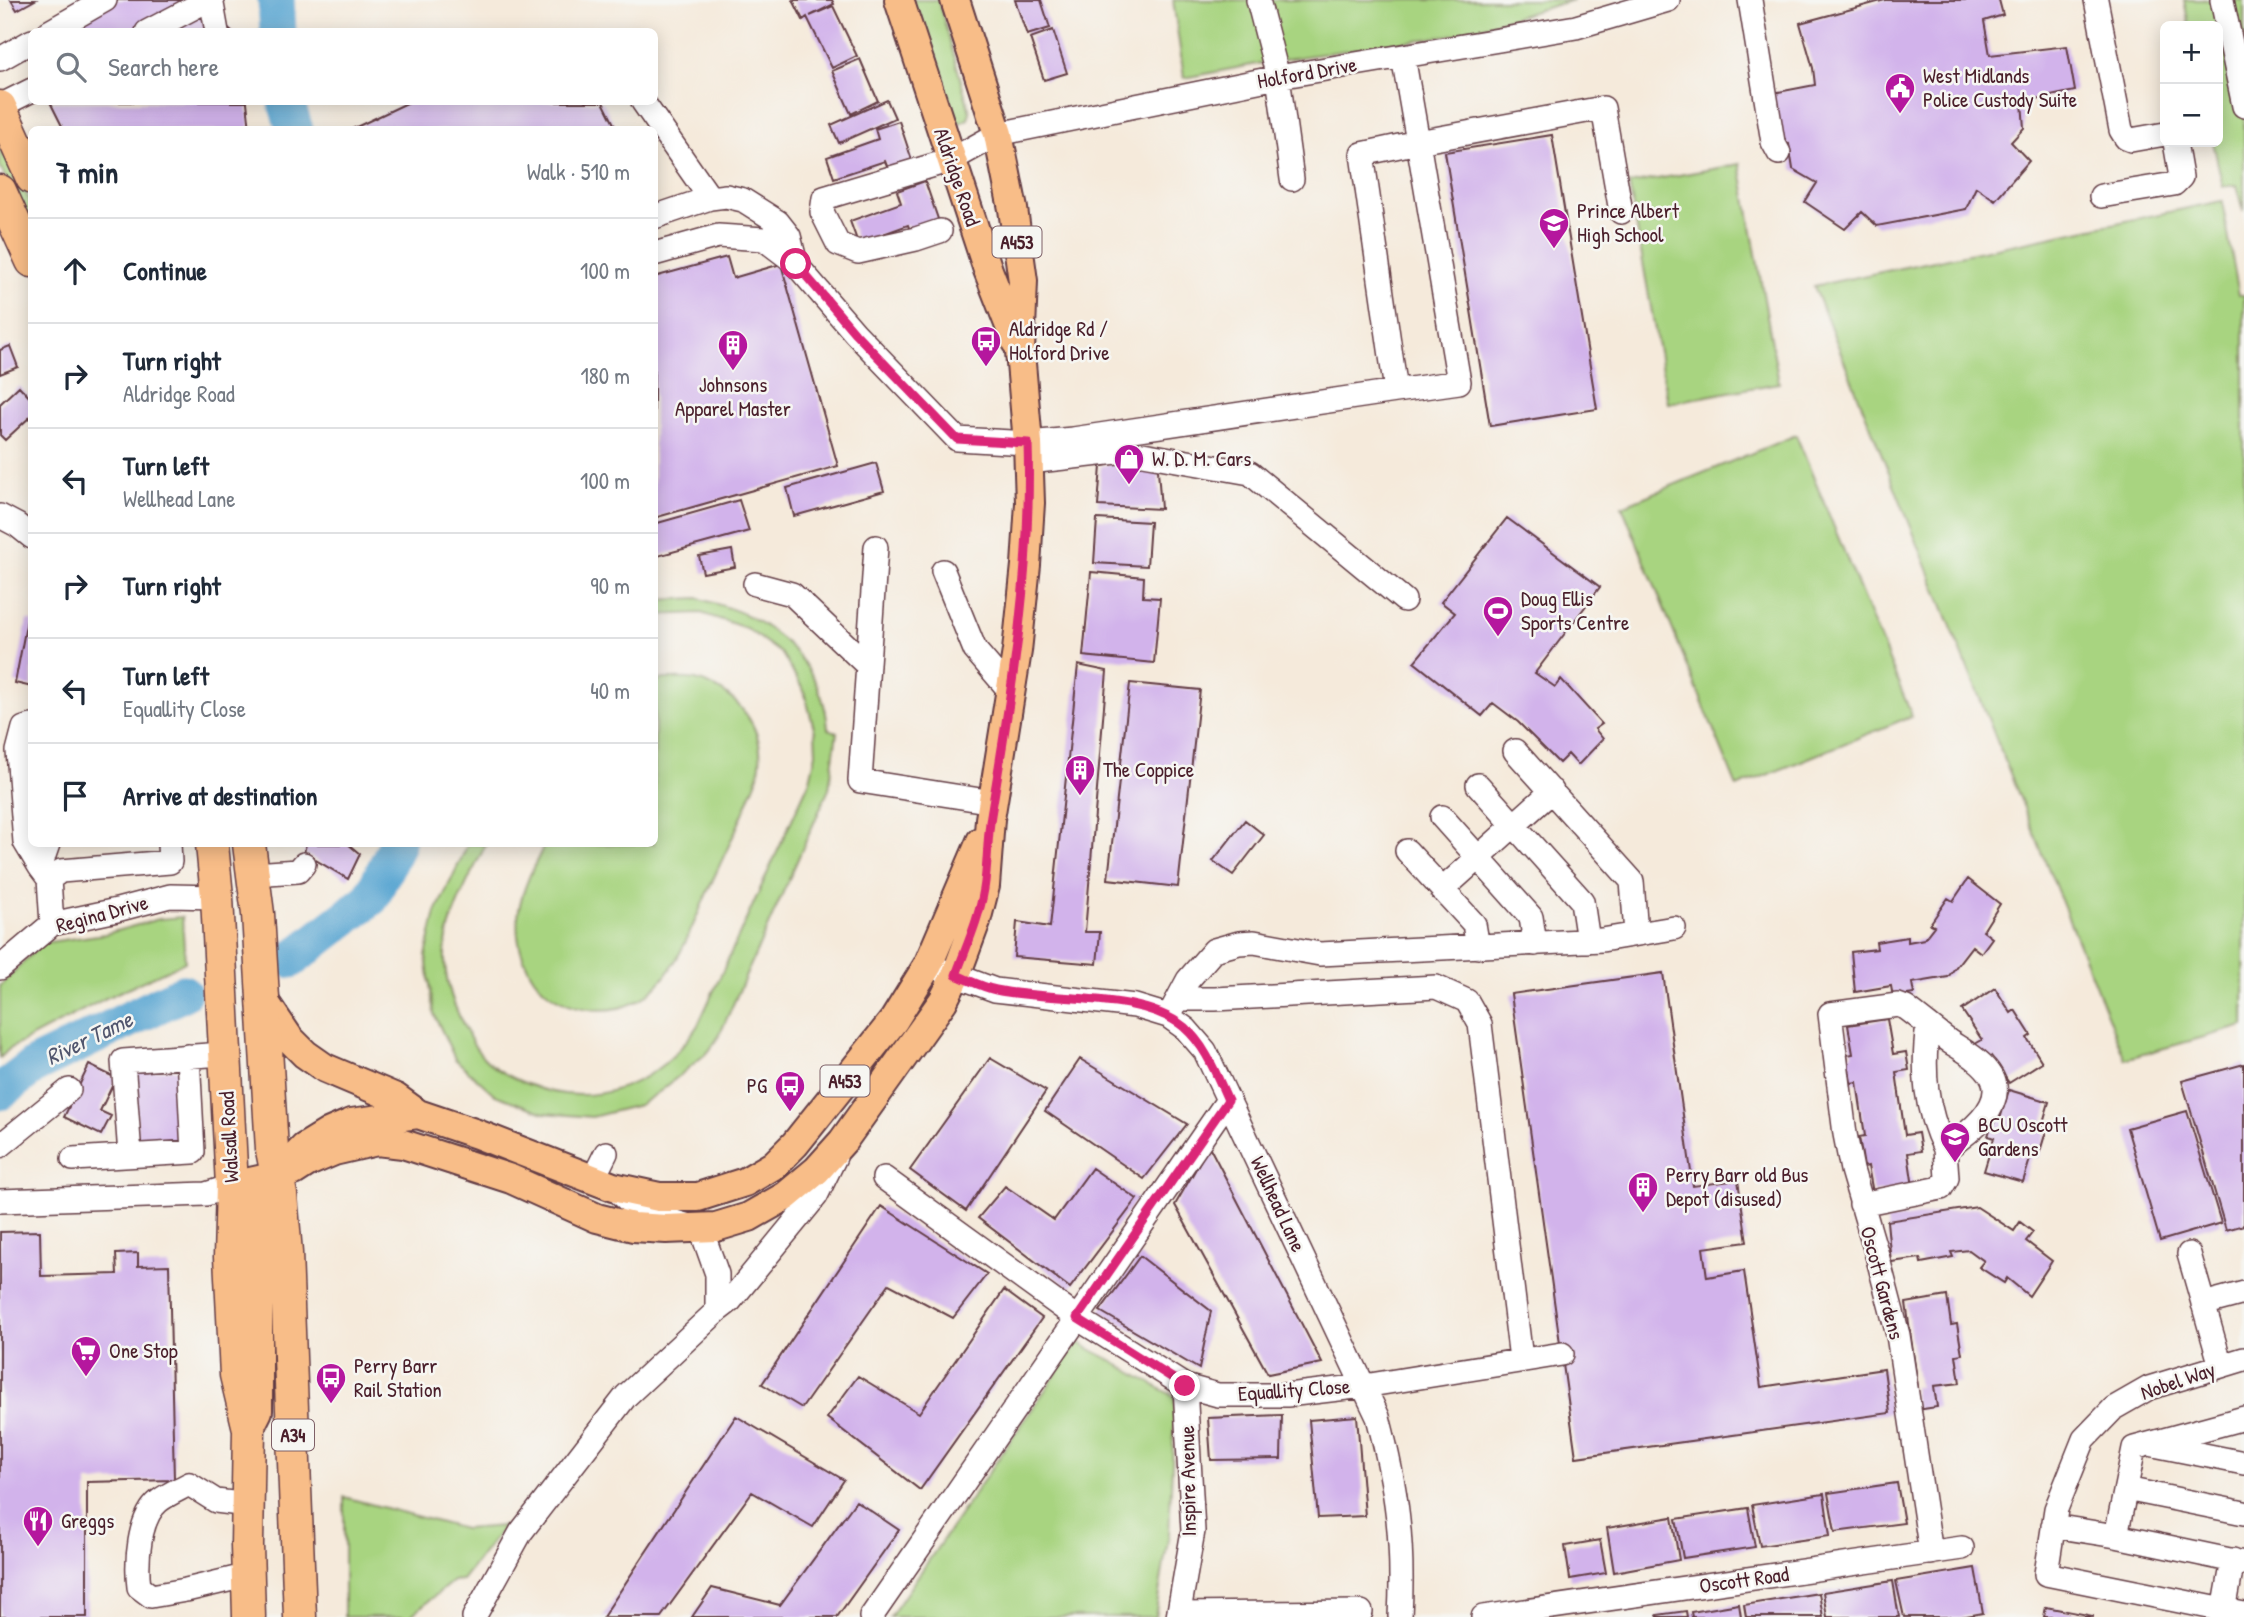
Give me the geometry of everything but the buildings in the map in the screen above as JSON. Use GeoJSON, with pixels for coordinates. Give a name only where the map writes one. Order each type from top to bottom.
{"type":"FeatureCollection","features":[{"type":"Feature","properties":{"kind":"highway"},"geometry":{"type":"LineString","coordinates":[[0,107],[28,169]]}},
{"type":"Feature","properties":{"kind":"highway"},"geometry":{"type":"LineString","coordinates":[[0,191],[28,252]]}},
{"type":"Feature","properties":{"kind":"highway","name":"Walsall Road"},"geometry":{"type":"LineString","coordinates":[[212,847],[232,1186],[230,1257],[236,1374],[249,1429],[248,1560]]}},
{"type":"Feature","properties":{"kind":"highway","name":"Walsall Road"},"geometry":{"type":"LineString","coordinates":[[251,859],[258,914],[272,1150],[286,1173],[286,1253],[300,1617]]}},
{"type":"Feature","properties":{"kind":"highway","name":"A34"},"geometry":{"type":"LineString","coordinates":[[248,1560],[249,1611]]}},
{"type":"Feature","properties":{"kind":"main road","name":"Aldridge Road"},"geometry":{"type":"LineString","coordinates":[[899,0],[988,270],[1020,352]]}},
{"type":"Feature","properties":{"kind":"main road","name":"Aldridge Road"},"geometry":{"type":"LineString","coordinates":[[232,1186],[286,1173],[334,1151],[377,1141],[403,1144],[511,1180],[597,1218],[633,1227],[701,1229],[749,1217],[786,1196],[817,1170],[843,1141],[943,1000],[956,975],[982,902],[992,811],[1011,692],[1026,565],[1030,503],[1029,452],[1020,352],[1023,281],[1013,209],[998,134],[955,0]]}},
{"type":"Feature","properties":{"kind":"main road","name":"Aldridge Road"},"geometry":{"type":"LineString","coordinates":[[418,1114],[477,1133],[603,1183],[659,1197],[698,1196],[745,1182],[774,1165],[795,1144],[894,1020],[928,965],[992,811]]}},
{"type":"Feature","properties":{"kind":"main road"},"geometry":{"type":"LineString","coordinates":[[262,998],[289,1038],[305,1054],[325,1068],[396,1098],[418,1114]]}},
{"type":"Feature","properties":{"kind":"main road"},"geometry":{"type":"LineString","coordinates":[[286,1173],[303,1148],[330,1132],[351,1123],[418,1114]]}},
{"type":"Feature","properties":{"kind":"main road","name":"Walsall Road"},"geometry":{"type":"LineString","coordinates":[[249,1429],[258,1411],[258,1207],[286,1173]]}},
{"type":"Feature","properties":{"kind":"street"},"geometry":{"type":"LineString","coordinates":[[55,28],[105,0]]}},
{"type":"Feature","properties":{"kind":"street"},"geometry":{"type":"LineString","coordinates":[[1258,0],[1278,77],[1292,179]]}},
{"type":"Feature","properties":{"kind":"street","name":"Holford Drive"},"geometry":{"type":"LineString","coordinates":[[940,231],[858,252],[838,244],[822,212],[824,198],[951,160],[998,134],[1278,77],[1576,27],[1668,0]]}},
{"type":"Feature","properties":{"kind":"street"},"geometry":{"type":"LineString","coordinates":[[1750,0],[1773,142],[1779,153]]}},
{"type":"Feature","properties":{"kind":"street"},"geometry":{"type":"LineString","coordinates":[[2096,0],[2121,130],[2126,138],[2131,140],[2160,135]]}},
{"type":"Feature","properties":{"kind":"street"},"geometry":{"type":"LineString","coordinates":[[2222,0],[2244,106]]}},
{"type":"Feature","properties":{"kind":"street"},"geometry":{"type":"LineString","coordinates":[[155,28],[206,1],[212,5],[216,28]]}},
{"type":"Feature","properties":{"kind":"street"},"geometry":{"type":"LineString","coordinates":[[0,59],[28,43]]}},
{"type":"Feature","properties":{"kind":"street"},"geometry":{"type":"LineString","coordinates":[[1029,452],[1086,438],[1459,382],[1403,56]]}},
{"type":"Feature","properties":{"kind":"street"},"geometry":{"type":"LineString","coordinates":[[0,107],[28,92]]}},
{"type":"Feature","properties":{"kind":"street"},"geometry":{"type":"LineString","coordinates":[[645,105],[710,198]]}},
{"type":"Feature","properties":{"kind":"street"},"geometry":{"type":"LineString","coordinates":[[1396,391],[1362,154],[1603,108],[1621,212]]}},
{"type":"Feature","properties":{"kind":"street"},"geometry":{"type":"LineString","coordinates":[[2101,197],[2174,184],[2180,177],[2176,147]]}},
{"type":"Feature","properties":{"kind":"street"},"geometry":{"type":"LineString","coordinates":[[658,216],[710,198],[726,196],[743,200],[778,222],[789,236],[796,264]]}},
{"type":"Feature","properties":{"kind":"street"},"geometry":{"type":"LineString","coordinates":[[658,253],[718,236],[764,239],[796,264],[855,333],[957,439],[1029,452],[1126,451],[1250,472],[1404,600],[1367,571]]}},
{"type":"Feature","properties":{"kind":"street"},"geometry":{"type":"LineString","coordinates":[[876,547],[860,781],[992,811]]}},
{"type":"Feature","properties":{"kind":"street"},"geometry":{"type":"LineString","coordinates":[[943,571],[975,650],[1011,692]]}},
{"type":"Feature","properties":{"kind":"street"},"geometry":{"type":"LineString","coordinates":[[755,584],[792,594],[868,666]]}},
{"type":"Feature","properties":{"kind":"street"},"geometry":{"type":"LineString","coordinates":[[26,775],[18,751],[24,728],[28,727]]}},
{"type":"Feature","properties":{"kind":"street"},"geometry":{"type":"LineString","coordinates":[[1515,751],[1632,881],[1636,934]]}},
{"type":"Feature","properties":{"kind":"street"},"geometry":{"type":"LineString","coordinates":[[1478,785],[1582,901],[1587,941]]}},
{"type":"Feature","properties":{"kind":"street"},"geometry":{"type":"LineString","coordinates":[[1442,890],[1552,792]]}},
{"type":"Feature","properties":{"kind":"street"},"geometry":{"type":"LineString","coordinates":[[1442,817],[1531,917],[1535,944]]}},
{"type":"Feature","properties":{"kind":"street"},"geometry":{"type":"LineString","coordinates":[[37,847],[45,873],[52,924]]}},
{"type":"Feature","properties":{"kind":"street"},"geometry":{"type":"LineString","coordinates":[[45,873],[170,862],[169,847]]}},
{"type":"Feature","properties":{"kind":"street"},"geometry":{"type":"LineString","coordinates":[[1407,851],[1474,924],[1478,947]]}},
{"type":"Feature","properties":{"kind":"street"},"geometry":{"type":"LineString","coordinates":[[251,859],[298,871],[304,864]]}},
{"type":"Feature","properties":{"kind":"street","name":"Regina Drive"},"geometry":{"type":"LineString","coordinates":[[0,968],[52,924],[170,896],[217,897]]}},
{"type":"Feature","properties":{"kind":"street"},"geometry":{"type":"LineString","coordinates":[[1173,1007],[1188,980],[1214,950],[1239,943],[1254,942],[1321,954],[1587,941],[1674,928]]}},
{"type":"Feature","properties":{"kind":"street"},"geometry":{"type":"LineString","coordinates":[[928,965],[956,975]]}},
{"type":"Feature","properties":{"kind":"street","name":"Wellhead Lane"},"geometry":{"type":"LineString","coordinates":[[956,975],[995,990],[1135,1006],[1173,1007],[1186,1029],[1205,1051],[1378,1417],[1397,1497],[1402,1541],[1400,1617]]}},
{"type":"Feature","properties":{"kind":"street"},"geometry":{"type":"LineString","coordinates":[[1173,1007],[1214,999],[1436,987],[1467,1001],[1480,1024],[1521,1359]]}},
{"type":"Feature","properties":{"kind":"street","name":"Oscott Gardens"},"geometry":{"type":"LineString","coordinates":[[1928,1025],[1898,1005],[1830,1014],[1845,1134],[1861,1204],[1898,1335],[1931,1553]]}},
{"type":"Feature","properties":{"kind":"street"},"geometry":{"type":"LineString","coordinates":[[1861,1204],[1941,1188],[1947,1178],[1945,1149],[1930,1114],[1926,1095],[1924,1072],[1928,1025]]}},
{"type":"Feature","properties":{"kind":"street"},"geometry":{"type":"LineString","coordinates":[[1928,1025],[1982,1065],[1992,1075],[1995,1087],[1993,1097],[1979,1123],[1968,1135],[1945,1149]]}},
{"type":"Feature","properties":{"kind":"street"},"geometry":{"type":"LineString","coordinates":[[130,1155],[123,1061],[223,1054]]}},
{"type":"Feature","properties":{"kind":"street"},"geometry":{"type":"LineString","coordinates":[[73,1158],[193,1152],[188,1056]]}},
{"type":"Feature","properties":{"kind":"street"},"geometry":{"type":"LineString","coordinates":[[0,1146],[69,1090]]}},
{"type":"Feature","properties":{"kind":"street"},"geometry":{"type":"LineString","coordinates":[[871,1617],[1228,1100]]}},
{"type":"Feature","properties":{"kind":"street"},"geometry":{"type":"LineString","coordinates":[[474,1617],[522,1532],[626,1396],[730,1301],[816,1196],[843,1141]]}},
{"type":"Feature","properties":{"kind":"street"},"geometry":{"type":"LineString","coordinates":[[606,1153],[603,1183],[642,1213],[701,1229],[718,1274],[717,1311]]}},
{"type":"Feature","properties":{"kind":"street","name":"Equallity Close"},"geometry":{"type":"LineString","coordinates":[[884,1178],[1077,1318],[1185,1386],[1218,1395],[1287,1395],[1562,1354]]}},
{"type":"Feature","properties":{"kind":"street"},"geometry":{"type":"LineString","coordinates":[[0,1201],[206,1194],[232,1186]]}},
{"type":"Feature","properties":{"kind":"street"},"geometry":{"type":"LineString","coordinates":[[2189,1254],[2221,1366]]}},
{"type":"Feature","properties":{"kind":"street"},"geometry":{"type":"LineString","coordinates":[[2203,1304],[2244,1293]]}},
{"type":"Feature","properties":{"kind":"street","name":"Nobel Way"},"geometry":{"type":"LineString","coordinates":[[2230,1614],[2046,1574],[2056,1509],[2084,1439],[2114,1408],[2149,1388],[2244,1359]]}},
{"type":"Feature","properties":{"kind":"street","name":"Inspire Avenue"},"geometry":{"type":"LineString","coordinates":[[1178,1616],[1193,1531],[1185,1386]]}},
{"type":"Feature","properties":{"kind":"street"},"geometry":{"type":"LineString","coordinates":[[2116,1536],[2134,1448],[2244,1418]]}},
{"type":"Feature","properties":{"kind":"street"},"geometry":{"type":"LineString","coordinates":[[2147,1444],[2244,1463]]}},
{"type":"Feature","properties":{"kind":"street"},"geometry":{"type":"LineString","coordinates":[[248,1505],[216,1501],[189,1484],[157,1502],[141,1532],[137,1569],[139,1587],[150,1596],[186,1591],[248,1560]]}},
{"type":"Feature","properties":{"kind":"street"},"geometry":{"type":"LineString","coordinates":[[2126,1489],[2244,1513]]}},
{"type":"Feature","properties":{"kind":"street"},"geometry":{"type":"LineString","coordinates":[[2053,1526],[2239,1561],[2230,1614]]}},
{"type":"Feature","properties":{"kind":"street","name":"Oscott Road"},"geometry":{"type":"LineString","coordinates":[[1483,1617],[1962,1548]]}},
{"type":"Feature","properties":{"kind":"street"},"geometry":{"type":"LineString","coordinates":[[1178,1616],[1361,1612]]}},
{"type":"Feature","properties":{"kind":"green space"},"geometry":{"type":"Polygon","coordinates":[[[911,0],[938,0],[970,112],[968,119],[960,123],[953,120],[911,0]]]}},
{"type":"Feature","properties":{"kind":"green space"},"geometry":{"type":"Polygon","coordinates":[[[1173,0],[1573,0],[1458,34],[1273,61],[1184,78],[1173,0]]]}},
{"type":"Feature","properties":{"kind":"green space"},"geometry":{"type":"Polygon","coordinates":[[[2184,0],[2244,0],[2244,211],[2237,185],[2223,187],[2214,147],[2223,147],[2223,21],[2188,21],[2184,0]]]}},
{"type":"Feature","properties":{"kind":"green space"},"geometry":{"type":"Polygon","coordinates":[[[0,134],[28,197],[28,227],[0,166],[0,134]]]}},
{"type":"Feature","properties":{"kind":"green space"},"geometry":{"type":"Polygon","coordinates":[[[1740,164],[1779,383],[1668,403],[1629,184],[1740,164]]]}},
{"type":"Feature","properties":{"kind":"green space"},"geometry":{"type":"Polygon","coordinates":[[[2222,201],[2239,295],[2244,295],[2244,1026],[2125,1059],[1814,286],[2222,201]]]}},
{"type":"Feature","properties":{"kind":"green space"},"geometry":{"type":"Polygon","coordinates":[[[1796,435],[1912,716],[1737,787],[1622,506],[1796,435]]]}},
{"type":"Feature","properties":{"kind":"green space"},"geometry":{"type":"Polygon","coordinates":[[[698,598],[738,611],[766,626],[793,650],[804,663],[821,694],[828,729],[837,732],[829,789],[719,1036],[709,1051],[662,1090],[639,1105],[592,1117],[544,1113],[495,1095],[455,1059],[434,1014],[426,956],[436,912],[467,847],[485,847],[450,925],[445,962],[451,996],[476,1049],[493,1066],[527,1084],[552,1092],[577,1095],[601,1093],[645,1077],[665,1063],[698,1025],[810,780],[816,753],[815,732],[804,691],[782,654],[746,628],[701,613],[658,615],[658,600],[698,598]]]}},
{"type":"Feature","properties":{"kind":"green space"},"geometry":{"type":"Polygon","coordinates":[[[696,680],[711,685],[736,703],[746,714],[758,741],[758,778],[685,943],[669,971],[648,994],[635,1002],[620,1008],[588,1009],[557,999],[544,990],[534,978],[524,960],[519,943],[519,910],[529,877],[544,847],[658,847],[658,681],[696,680]]]}},
{"type":"Feature","properties":{"kind":"green space"},"geometry":{"type":"Polygon","coordinates":[[[182,917],[185,962],[106,998],[9,1049],[0,1058],[0,986],[42,943],[105,934],[159,919],[182,917]]]}},
{"type":"Feature","properties":{"kind":"green space"},"geometry":{"type":"Polygon","coordinates":[[[1078,1342],[1175,1397],[1169,1534],[1155,1617],[890,1617],[1078,1342]]]}},
{"type":"Feature","properties":{"kind":"green space"},"geometry":{"type":"Polygon","coordinates":[[[344,1497],[464,1529],[504,1526],[462,1580],[453,1581],[409,1617],[344,1617],[344,1497]]]}},
{"type":"Feature","properties":{"kind":"waterway","name":"River Tame"},"geometry":{"type":"LineString","coordinates":[[276,0],[278,28]]}},
{"type":"Feature","properties":{"kind":"waterway","name":"River Tame"},"geometry":{"type":"LineString","coordinates":[[287,105],[294,126]]}},
{"type":"Feature","properties":{"kind":"waterway","name":"River Tame"},"geometry":{"type":"LineString","coordinates":[[291,960],[371,898],[396,847]]}},
{"type":"Feature","properties":{"kind":"waterway","name":"River Tame"},"geometry":{"type":"LineString","coordinates":[[0,1092],[35,1065],[183,993]]}},
{"type":"Feature","properties":{"kind":"place","name":"West Midlands Police Custody Suite"},"geometry":{"type":"Point","coordinates":[1900,115]}},
{"type":"Feature","properties":{"kind":"place","name":"Prince Albert High School"},"geometry":{"type":"Point","coordinates":[1554,250]}},
{"type":"Feature","properties":{"kind":"place","name":"Aldridge Rd / Holford Drive"},"geometry":{"type":"Point","coordinates":[986,368]}},
{"type":"Feature","properties":{"kind":"place","name":"Johnsons Apparel Master"},"geometry":{"type":"Point","coordinates":[733,372]}},
{"type":"Feature","properties":{"kind":"place","name":"W. D. M. Cars"},"geometry":{"type":"Point","coordinates":[1129,486]}},
{"type":"Feature","properties":{"kind":"place","name":"Doug Ellis Sports Centre"},"geometry":{"type":"Point","coordinates":[1498,638]}},
{"type":"Feature","properties":{"kind":"place","name":"The Coppice"},"geometry":{"type":"Point","coordinates":[1080,797]}},
{"type":"Feature","properties":{"kind":"place","name":"PG"},"geometry":{"type":"Point","coordinates":[790,1113]}},
{"type":"Feature","properties":{"kind":"place","name":"BCU Oscott Gardens"},"geometry":{"type":"Point","coordinates":[1955,1164]}},
{"type":"Feature","properties":{"kind":"place","name":"Perry Barr old Bus Depot (disused)"},"geometry":{"type":"Point","coordinates":[1643,1214]}},
{"type":"Feature","properties":{"kind":"place","name":"One Stop"},"geometry":{"type":"Point","coordinates":[86,1378]}},
{"type":"Feature","properties":{"kind":"place","name":"Perry Barr Rail Station"},"geometry":{"type":"Point","coordinates":[331,1405]}},
{"type":"Feature","properties":{"kind":"place","name":"Greggs"},"geometry":{"type":"Point","coordinates":[38,1548]}},
{"type":"Feature","properties":{"kind":"route"},"geometry":{"type":"LineString","coordinates":[[796,264],[855,333],[957,439],[1028,443],[1030,503],[1017,650],[990,819],[982,902],[956,975],[995,990],[1135,1006],[1168,1016],[1186,1029],[1205,1051],[1228,1100],[1077,1318],[1185,1386]]}}]}
